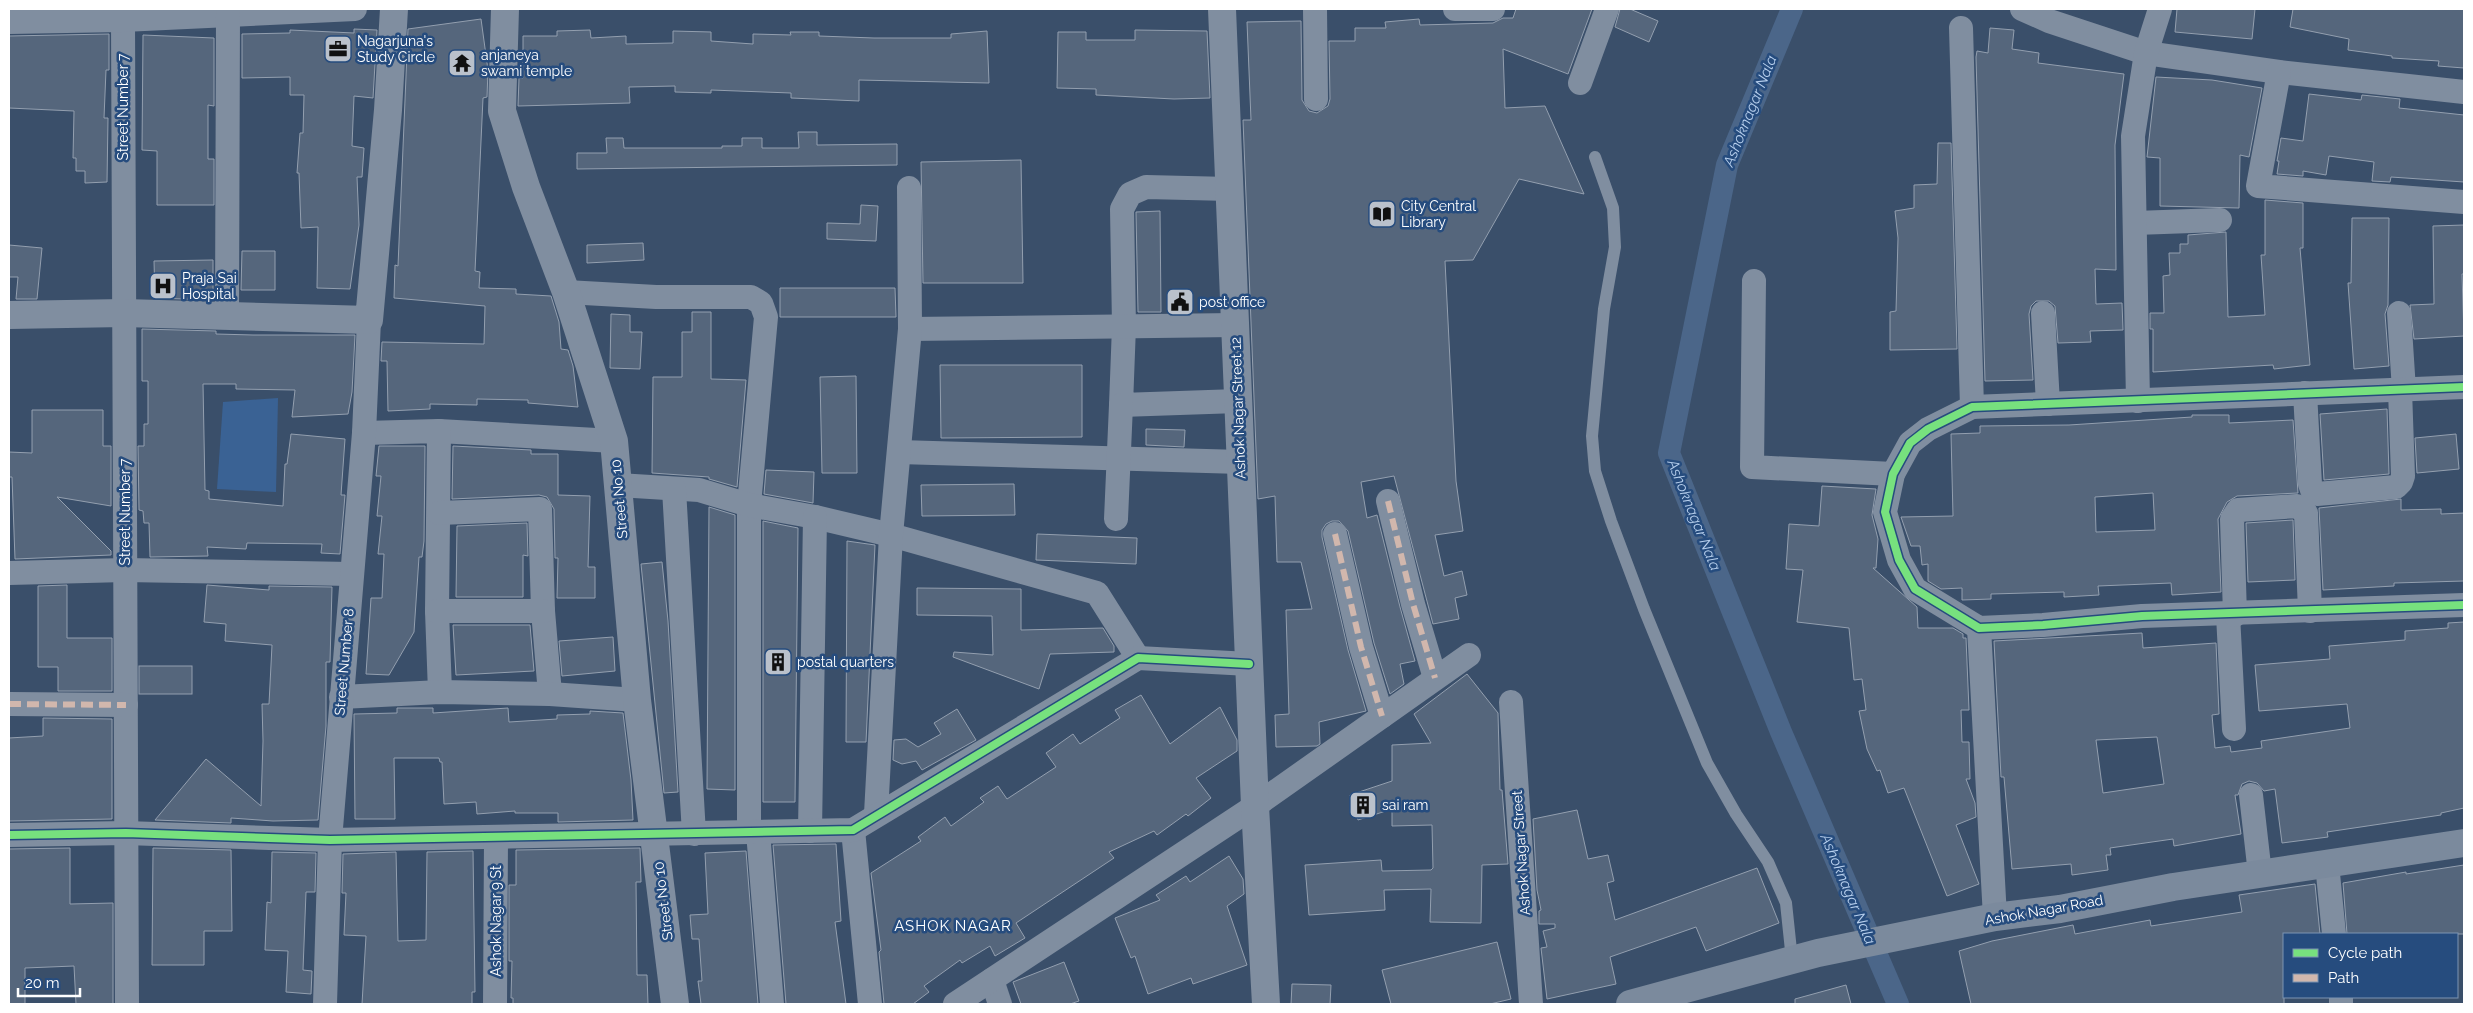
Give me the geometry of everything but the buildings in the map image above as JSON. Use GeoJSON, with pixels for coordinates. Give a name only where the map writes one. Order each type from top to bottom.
{"type":"FeatureCollection","features":[{"type":"Feature","properties":{"kind":"main road","name":"Ashok Nagar Road"},"geometry":{"type":"LineString","coordinates":[[1633,1004],[1818,953],[1947,927],[2060,909],[2173,887],[2464,843]]}},
{"type":"Feature","properties":{"kind":"street"},"geometry":{"type":"LineString","coordinates":[[9,22],[62,15],[123,20],[184,13],[228,15],[355,9]]}},
{"type":"Feature","properties":{"kind":"street"},"geometry":{"type":"LineString","coordinates":[[9,315],[124,313],[369,320],[388,110],[394,9]]}},
{"type":"Feature","properties":{"kind":"street","name":"Street No 10"},"geometry":{"type":"LineString","coordinates":[[505,9],[502,111],[526,187],[566,292],[614,442],[638,700],[675,1004]]}},
{"type":"Feature","properties":{"kind":"street","name":"Ashok Nagar Street 12"},"geometry":{"type":"LineString","coordinates":[[1222,9],[1255,806],[1266,1004]]}},
{"type":"Feature","properties":{"kind":"street"},"geometry":{"type":"LineString","coordinates":[[1315,9],[1316,99]]}},
{"type":"Feature","properties":{"kind":"street"},"geometry":{"type":"LineString","coordinates":[[1455,9],[1493,9]]}},
{"type":"Feature","properties":{"kind":"street"},"geometry":{"type":"LineString","coordinates":[[1580,82],[1607,9]]}},
{"type":"Feature","properties":{"kind":"street"},"geometry":{"type":"LineString","coordinates":[[2022,9],[2049,21],[2146,53],[2279,72],[2464,92]]}},
{"type":"Feature","properties":{"kind":"street"},"geometry":{"type":"LineString","coordinates":[[2138,400],[2133,136],[2146,53],[2160,9]]}},
{"type":"Feature","properties":{"kind":"street"},"geometry":{"type":"LineString","coordinates":[[227,316],[228,15]]}},
{"type":"Feature","properties":{"kind":"street","name":"Street Number 7"},"geometry":{"type":"LineString","coordinates":[[123,20],[127,1004]]}},
{"type":"Feature","properties":{"kind":"street"},"geometry":{"type":"LineString","coordinates":[[1961,28],[1972,407]]}},
{"type":"Feature","properties":{"kind":"street"},"geometry":{"type":"LineString","coordinates":[[2279,72],[2258,186],[2464,202]]}},
{"type":"Feature","properties":{"kind":"street"},"geometry":{"type":"LineString","coordinates":[[1116,519],[1124,326],[1122,209],[1130,194],[1146,187],[1230,189]]}},
{"type":"Feature","properties":{"kind":"street"},"geometry":{"type":"LineString","coordinates":[[876,814],[891,535],[910,329],[909,188]]}},
{"type":"Feature","properties":{"kind":"street"},"geometry":{"type":"LineString","coordinates":[[2134,223],[2220,220]]}},
{"type":"Feature","properties":{"kind":"street"},"geometry":{"type":"LineString","coordinates":[[1754,281],[1752,468],[1892,474]]}},
{"type":"Feature","properties":{"kind":"street"},"geometry":{"type":"LineString","coordinates":[[566,292],[656,298],[751,296],[762,304],[766,317],[749,505],[754,832],[772,1004]]}},
{"type":"Feature","properties":{"kind":"street"},"geometry":{"type":"LineString","coordinates":[[2043,313],[2048,404]]}},
{"type":"Feature","properties":{"kind":"street"},"geometry":{"type":"LineString","coordinates":[[2305,393],[2310,484],[2312,490],[2317,494],[2396,487],[2404,476],[2399,313]]}},
{"type":"Feature","properties":{"kind":"street","name":"Street Number 8"},"geometry":{"type":"LineString","coordinates":[[325,1004],[330,840],[364,433],[369,320]]}},
{"type":"Feature","properties":{"kind":"street"},"geometry":{"type":"LineString","coordinates":[[910,329],[1235,325]]}},
{"type":"Feature","properties":{"kind":"street"},"geometry":{"type":"LineString","coordinates":[[2464,387],[1972,407],[1928,429],[1910,443],[1892,474],[1884,512],[1899,560],[1915,589],[1979,628],[2043,625],[2142,616],[2232,615],[2464,605]]}},
{"type":"Feature","properties":{"kind":"street"},"geometry":{"type":"LineString","coordinates":[[1121,405],[1238,401]]}},
{"type":"Feature","properties":{"kind":"street"},"geometry":{"type":"LineString","coordinates":[[364,433],[440,431],[614,442]]}},
{"type":"Feature","properties":{"kind":"street"},"geometry":{"type":"LineString","coordinates":[[440,431],[437,612],[440,692]]}},
{"type":"Feature","properties":{"kind":"street"},"geometry":{"type":"LineString","coordinates":[[899,452],[1241,462]]}},
{"type":"Feature","properties":{"kind":"street"},"geometry":{"type":"LineString","coordinates":[[618,485],[699,490],[749,505],[815,517],[891,535],[1097,593],[1138,658]]}},
{"type":"Feature","properties":{"kind":"street"},"geometry":{"type":"LineString","coordinates":[[674,489],[694,834]]}},
{"type":"Feature","properties":{"kind":"street"},"geometry":{"type":"LineString","coordinates":[[1388,501],[1413,604],[1435,678]]}},
{"type":"Feature","properties":{"kind":"street"},"geometry":{"type":"LineString","coordinates":[[2234,729],[2232,519],[2238,510],[2297,506],[2306,513],[2310,611]]}},
{"type":"Feature","properties":{"kind":"street"},"geometry":{"type":"LineString","coordinates":[[440,513],[540,509],[543,610],[550,694]]}},
{"type":"Feature","properties":{"kind":"street"},"geometry":{"type":"LineString","coordinates":[[810,831],[815,517]]}},
{"type":"Feature","properties":{"kind":"street"},"geometry":{"type":"LineString","coordinates":[[1335,534],[1361,647],[1382,716]]}},
{"type":"Feature","properties":{"kind":"street"},"geometry":{"type":"LineString","coordinates":[[9,573],[125,570],[351,574]]}},
{"type":"Feature","properties":{"kind":"street"},"geometry":{"type":"LineString","coordinates":[[437,612],[543,610]]}},
{"type":"Feature","properties":{"kind":"street"},"geometry":{"type":"LineString","coordinates":[[1979,628],[1995,918]]}},
{"type":"Feature","properties":{"kind":"street"},"geometry":{"type":"LineString","coordinates":[[955,1004],[1255,806],[1469,655]]}},
{"type":"Feature","properties":{"kind":"street"},"geometry":{"type":"LineString","coordinates":[[9,835],[126,833],[330,840],[853,830],[876,814],[1138,658],[1249,664]]}},
{"type":"Feature","properties":{"kind":"street"},"geometry":{"type":"LineString","coordinates":[[341,698],[440,692],[550,694],[638,700]]}},
{"type":"Feature","properties":{"kind":"street","name":"Ashok Nagar Street"},"geometry":{"type":"LineString","coordinates":[[1511,702],[1531,1004]]}},
{"type":"Feature","properties":{"kind":"street"},"geometry":{"type":"LineString","coordinates":[[9,704],[126,704]]}},
{"type":"Feature","properties":{"kind":"street"},"geometry":{"type":"LineString","coordinates":[[2251,795],[2260,874]]}},
{"type":"Feature","properties":{"kind":"street"},"geometry":{"type":"LineString","coordinates":[[853,830],[870,1004]]}},
{"type":"Feature","properties":{"kind":"street","name":"Ashok Nagar 9 St"},"geometry":{"type":"LineString","coordinates":[[496,838],[496,1004]]}},
{"type":"Feature","properties":{"kind":"street"},"geometry":{"type":"LineString","coordinates":[[2327,864],[2334,933]]}},
{"type":"Feature","properties":{"kind":"street"},"geometry":{"type":"LineString","coordinates":[[992,980],[1000,1004]]}},
{"type":"Feature","properties":{"kind":"lane"},"geometry":{"type":"LineString","coordinates":[[1595,157],[1613,208],[1615,247],[1604,309],[1592,436],[1595,471],[1640,600],[1708,763],[1736,814],[1768,862],[1786,903],[1792,960]]}},
{"type":"Feature","properties":{"kind":"shaded area"},"geometry":{"type":"Polygon","coordinates":[[[278,398],[276,492],[217,489],[223,402],[278,398]]]}},
{"type":"Feature","properties":{"kind":"waterway","name":"Ashoknagar Nala"},"geometry":{"type":"LineString","coordinates":[[1792,9],[1727,165],[1669,453],[1781,732],[1898,1004]]}},
{"type":"Feature","properties":{"kind":"marked path"},"geometry":{"type":"LineString","coordinates":[[1388,501],[1413,604],[1435,678]]}},
{"type":"Feature","properties":{"kind":"marked path"},"geometry":{"type":"LineString","coordinates":[[1335,534],[1361,647],[1382,716]]}},
{"type":"Feature","properties":{"kind":"marked path"},"geometry":{"type":"LineString","coordinates":[[9,704],[126,705]]}},
{"type":"Feature","properties":{"kind":"cycle path"},"geometry":{"type":"LineString","coordinates":[[2464,387],[1972,407],[1928,429],[1910,443],[1893,474],[1885,512],[1899,560],[1915,589],[1979,628],[2043,625],[2142,616],[2464,605]]}},
{"type":"Feature","properties":{"kind":"cycle path"},"geometry":{"type":"LineString","coordinates":[[9,835],[126,833],[330,840],[853,830],[1138,658],[1249,664]]}},
{"type":"Feature","properties":{"kind":"place","name":"Nagarjuna's Study Circle"},"geometry":{"type":"Point","coordinates":[338,49]}},
{"type":"Feature","properties":{"kind":"place","name":"anjaneya swami temple"},"geometry":{"type":"Point","coordinates":[462,63]}},
{"type":"Feature","properties":{"kind":"place","name":"City Central Library"},"geometry":{"type":"Point","coordinates":[1382,214]}},
{"type":"Feature","properties":{"kind":"place","name":"Praja Sai Hospital"},"geometry":{"type":"Point","coordinates":[163,286]}},
{"type":"Feature","properties":{"kind":"place","name":"post office"},"geometry":{"type":"Point","coordinates":[1180,302]}},
{"type":"Feature","properties":{"kind":"place","name":"postal quarters"},"geometry":{"type":"Point","coordinates":[778,662]}},
{"type":"Feature","properties":{"kind":"place","name":"sai ram"},"geometry":{"type":"Point","coordinates":[1363,805]}},
{"type":"Feature","properties":{"kind":"district","name":"ASHOK NAGAR"},"geometry":{"type":"Point","coordinates":[953,926]}}]}
